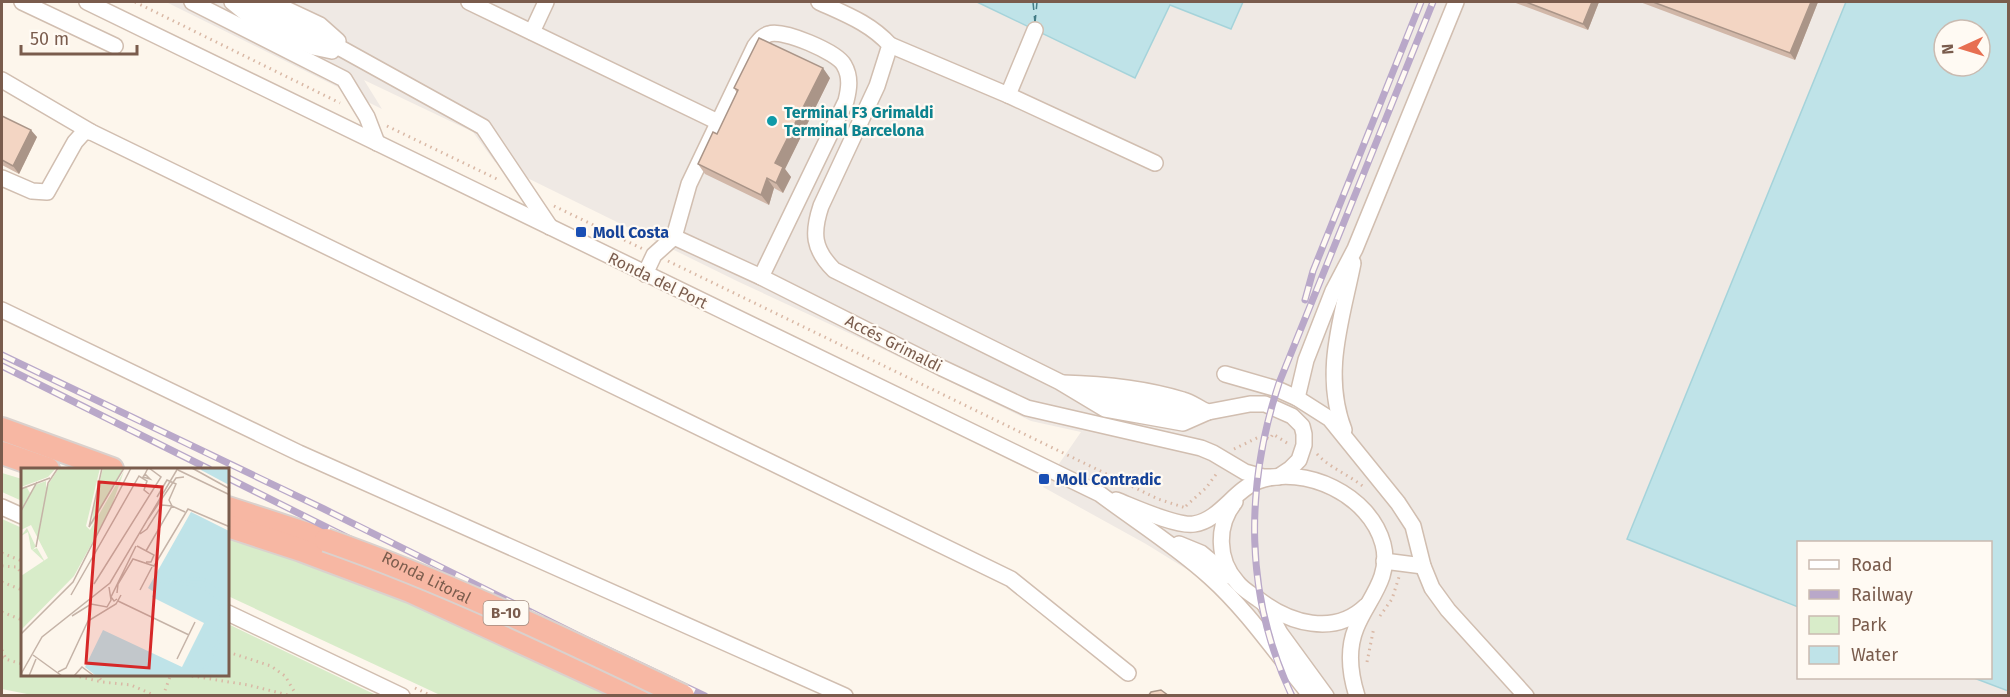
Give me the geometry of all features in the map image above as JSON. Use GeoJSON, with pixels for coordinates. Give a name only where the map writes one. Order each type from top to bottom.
{"type":"FeatureCollection","features":[{"type":"Feature","properties":{"kind":"highway"},"geometry":{"type":"LineString","coordinates":[[2,420],[65,452]]}},
{"type":"Feature","properties":{"kind":"highway"},"geometry":{"type":"LineString","coordinates":[[2,429],[109,468]]}},
{"type":"Feature","properties":{"kind":"highway"},"geometry":{"type":"LineString","coordinates":[[2,453],[45,468]]}},
{"type":"Feature","properties":{"kind":"highway"},"geometry":{"type":"LineString","coordinates":[[2,460],[28,468]]}},
{"type":"Feature","properties":{"kind":"highway","name":"Ronda Litoral"},"geometry":{"type":"LineString","coordinates":[[230,509],[638,696]]}},
{"type":"Feature","properties":{"kind":"highway","name":"Ronda Litoral"},"geometry":{"type":"LineString","coordinates":[[230,526],[382,560],[466,595],[683,696]]}},
{"type":"Feature","properties":{"kind":"street"},"geometry":{"type":"LineString","coordinates":[[22,2],[115,46]]}},
{"type":"Feature","properties":{"kind":"street","name":"Ronda del Port"},"geometry":{"type":"LineString","coordinates":[[87,2],[1100,494]]}},
{"type":"Feature","properties":{"kind":"street"},"geometry":{"type":"LineString","coordinates":[[192,2],[345,79],[367,117],[377,143]]}},
{"type":"Feature","properties":{"kind":"street"},"geometry":{"type":"LineString","coordinates":[[232,2],[255,20],[313,47],[356,57]]}},
{"type":"Feature","properties":{"kind":"street"},"geometry":{"type":"LineString","coordinates":[[245,2],[356,57],[483,127],[550,227]]}},
{"type":"Feature","properties":{"kind":"street"},"geometry":{"type":"LineString","coordinates":[[271,2],[320,25],[356,57]]}},
{"type":"Feature","properties":{"kind":"street"},"geometry":{"type":"LineString","coordinates":[[469,2],[718,122]]}},
{"type":"Feature","properties":{"kind":"street"},"geometry":{"type":"LineString","coordinates":[[532,32],[546,2]]}},
{"type":"Feature","properties":{"kind":"street"},"geometry":{"type":"LineString","coordinates":[[819,2],[863,22],[878,32],[890,45],[1008,95],[1155,163]]}},
{"type":"Feature","properties":{"kind":"street"},"geometry":{"type":"LineString","coordinates":[[1297,398],[1306,360],[1329,301],[1355,249],[1456,2]]}},
{"type":"Feature","properties":{"kind":"street"},"geometry":{"type":"LineString","coordinates":[[1008,95],[1035,30]]}},
{"type":"Feature","properties":{"kind":"street"},"geometry":{"type":"LineString","coordinates":[[645,274],[654,255],[674,237],[689,184],[755,46],[769,33],[790,34],[835,56],[843,63],[848,75],[849,88],[846,101],[762,277]]}},
{"type":"Feature","properties":{"kind":"street"},"geometry":{"type":"LineString","coordinates":[[890,45],[878,86],[821,206],[815,224],[816,241],[823,258],[834,270],[1060,382],[1104,409],[1183,423],[1196,415],[1250,404],[1265,404],[1287,412],[1298,420],[1304,434],[1302,452],[1295,465],[1278,477]]}},
{"type":"Feature","properties":{"kind":"street"},"geometry":{"type":"LineString","coordinates":[[2,80],[91,132],[1011,579],[1128,673]]}},
{"type":"Feature","properties":{"kind":"street"},"geometry":{"type":"LineString","coordinates":[[2,178],[32,191],[47,192],[75,142],[84,132],[91,132]]}},
{"type":"Feature","properties":{"kind":"street","name":"Accés Grimaldi"},"geometry":{"type":"LineString","coordinates":[[674,237],[762,277],[942,368],[1027,408],[1201,448],[1245,472],[1263,477],[1278,477]]}},
{"type":"Feature","properties":{"kind":"street"},"geometry":{"type":"LineString","coordinates":[[1348,441],[1335,400],[1334,354],[1355,249]]}},
{"type":"Feature","properties":{"kind":"street"},"geometry":{"type":"LineString","coordinates":[[2,310],[299,453],[845,696]]}},
{"type":"Feature","properties":{"kind":"street"},"geometry":{"type":"LineString","coordinates":[[1225,374],[1277,389],[1308,403],[1330,419],[1398,503],[1413,526],[1423,566],[1432,588],[1448,610],[1526,696]]}},
{"type":"Feature","properties":{"kind":"street"},"geometry":{"type":"LineString","coordinates":[[1060,382],[1108,384],[1183,400],[1208,412]]}},
{"type":"Feature","properties":{"kind":"street"},"geometry":{"type":"LineString","coordinates":[[1100,494],[1189,525],[1208,519],[1256,482],[1278,477],[1299,477],[1316,481],[1333,488],[1355,503],[1367,514],[1381,537],[1384,561],[1381,582],[1356,627],[1353,638],[1350,666],[1357,696]]}},
{"type":"Feature","properties":{"kind":"street"},"geometry":{"type":"LineString","coordinates":[[1238,584],[1226,565],[1221,548],[1221,537],[1226,516],[1244,490]]}},
{"type":"Feature","properties":{"kind":"street"},"geometry":{"type":"LineString","coordinates":[[1100,494],[1190,560],[1220,587],[1311,696]]}},
{"type":"Feature","properties":{"kind":"street"},"geometry":{"type":"LineString","coordinates":[[2,507],[21,516]]}},
{"type":"Feature","properties":{"kind":"street"},"geometry":{"type":"LineString","coordinates":[[1154,534],[1201,553],[1265,605],[1297,621],[1324,625],[1348,618],[1372,599]]}},
{"type":"Feature","properties":{"kind":"street"},"geometry":{"type":"LineString","coordinates":[[1384,561],[1423,566]]}},
{"type":"Feature","properties":{"kind":"street"},"geometry":{"type":"LineString","coordinates":[[1265,605],[1280,633],[1326,696]]}},
{"type":"Feature","properties":{"kind":"street"},"geometry":{"type":"LineString","coordinates":[[230,614],[402,696]]}},
{"type":"Feature","properties":{"kind":"path"},"geometry":{"type":"LineString","coordinates":[[135,2],[348,107]]}},
{"type":"Feature","properties":{"kind":"path"},"geometry":{"type":"LineString","coordinates":[[393,129],[509,184]]}},
{"type":"Feature","properties":{"kind":"path","name":"Ronda del Port"},"geometry":{"type":"LineString","coordinates":[[549,203],[640,248]]}},
{"type":"Feature","properties":{"kind":"path","name":"Ronda del Port"},"geometry":{"type":"LineString","coordinates":[[664,260],[1076,460],[1093,471],[1158,499],[1186,507]]}},
{"type":"Feature","properties":{"kind":"path"},"geometry":{"type":"LineString","coordinates":[[1267,438],[1270,439],[1273,434],[1287,443]]}},
{"type":"Feature","properties":{"kind":"path"},"geometry":{"type":"LineString","coordinates":[[1232,450],[1259,437]]}},
{"type":"Feature","properties":{"kind":"path"},"geometry":{"type":"LineString","coordinates":[[1189,525],[1186,507],[1206,488],[1217,473]]}},
{"type":"Feature","properties":{"kind":"path"},"geometry":{"type":"LineString","coordinates":[[2,553],[21,561]]}},
{"type":"Feature","properties":{"kind":"path"},"geometry":{"type":"LineString","coordinates":[[2,566],[17,567],[21,573]]}},
{"type":"Feature","properties":{"kind":"path"},"geometry":{"type":"LineString","coordinates":[[1366,670],[1374,627],[1392,599],[1399,577]]}},
{"type":"Feature","properties":{"kind":"path"},"geometry":{"type":"LineString","coordinates":[[2,582],[21,590]]}},
{"type":"Feature","properties":{"kind":"path"},"geometry":{"type":"LineString","coordinates":[[2,612],[21,620]]}},
{"type":"Feature","properties":{"kind":"path"},"geometry":{"type":"LineString","coordinates":[[2,650],[4,658],[21,664]]}},
{"type":"Feature","properties":{"kind":"path"},"geometry":{"type":"LineString","coordinates":[[230,653],[271,666],[285,676],[297,696]]}},
{"type":"Feature","properties":{"kind":"path"},"geometry":{"type":"LineString","coordinates":[[73,676],[131,685],[156,696]]}},
{"type":"Feature","properties":{"kind":"path"},"geometry":{"type":"LineString","coordinates":[[97,676],[102,682]]}},
{"type":"Feature","properties":{"kind":"path"},"geometry":{"type":"LineString","coordinates":[[163,696],[171,676]]}},
{"type":"Feature","properties":{"kind":"path"},"geometry":{"type":"LineString","coordinates":[[187,676],[248,685],[292,696]]}},
{"type":"Feature","properties":{"kind":"shaded area"},"geometry":{"type":"Polygon","coordinates":[[[166,2],[977,2],[1035,30],[1170,5],[1230,29],[1219,2],[1846,2],[1627,538],[1797,607],[1797,679],[1977,679],[2008,691],[2008,695],[1300,695],[1209,583],[1146,544],[1043,487],[1081,432],[1031,421],[739,282],[495,162],[473,132],[364,80],[382,109],[166,2]]]}},
{"type":"Feature","properties":{"kind":"green space"},"geometry":{"type":"Polygon","coordinates":[[[2,473],[21,479],[21,501],[2,492],[2,473]]]}},
{"type":"Feature","properties":{"kind":"green space"},"geometry":{"type":"Polygon","coordinates":[[[2,519],[21,528],[21,676],[230,676],[230,625],[376,695],[37,696],[2,689],[2,519]]]}},
{"type":"Feature","properties":{"kind":"green space"},"geometry":{"type":"Polygon","coordinates":[[[230,539],[376,589],[520,651],[614,695],[440,695],[230,597],[230,539]]]}},
{"type":"Feature","properties":{"kind":"water"},"geometry":{"type":"Polygon","coordinates":[[[977,2],[1243,2],[1231,29],[1170,5],[1135,78],[977,2]]]}},
{"type":"Feature","properties":{"kind":"water"},"geometry":{"type":"Polygon","coordinates":[[[1846,2],[2008,2],[2008,691],[1977,679],[1992,679],[1992,541],[1797,541],[1797,607],[1627,539],[1846,2]]]}},
{"type":"Feature","properties":{"kind":"building"},"geometry":{"type":"Polygon","coordinates":[[[1526,2],[1592,2],[1583,24],[1526,2]]]}},
{"type":"Feature","properties":{"kind":"building"},"geometry":{"type":"Polygon","coordinates":[[[1653,2],[1811,2],[1790,53],[1653,2]]]}},
{"type":"Feature","properties":{"kind":"building","name":"Terminal F3 Grimaldi Terminal Barcelona"},"geometry":{"type":"Polygon","coordinates":[[[759,38],[823,68],[775,163],[783,167],[776,183],[767,178],[761,195],[698,164],[713,132],[717,134],[738,90],[734,88],[759,38]]]}},
{"type":"Feature","properties":{"kind":"building"},"geometry":{"type":"Polygon","coordinates":[[[2,116],[31,130],[13,166],[2,160],[2,116]]]}},
{"type":"Feature","properties":{"kind":"building"},"geometry":{"type":"Polygon","coordinates":[[[1161,690],[1169,696],[1148,696],[1151,692],[1161,690]]]}},
{"type":"Feature","properties":{"kind":"ferry route"},"geometry":{"type":"LineString","coordinates":[[1033,2],[1035,23]]}},
{"type":"Feature","properties":{"kind":"ferry route"},"geometry":{"type":"LineString","coordinates":[[1035,23],[1037,2]]}},
{"type":"Feature","properties":{"kind":"railway"},"geometry":{"type":"LineString","coordinates":[[1305,300],[1313,271],[1421,2]]}},
{"type":"Feature","properties":{"kind":"railway"},"geometry":{"type":"LineString","coordinates":[[1292,696],[1276,658],[1265,619],[1258,580],[1255,541],[1256,501],[1260,462],[1268,422],[1279,383],[1433,2]]}},
{"type":"Feature","properties":{"kind":"railway"},"geometry":{"type":"LineString","coordinates":[[2,355],[324,509],[705,696]]}},
{"type":"Feature","properties":{"kind":"railway"},"geometry":{"type":"LineString","coordinates":[[2,366],[207,468]]}},
{"type":"Feature","properties":{"kind":"railway"},"geometry":{"type":"LineString","coordinates":[[230,479],[665,696]]}},
{"type":"Feature","properties":{"kind":"place","name":"Terminal F3 Grimaldi Terminal Barcelona"},"geometry":{"type":"Point","coordinates":[772,121]}},
{"type":"Feature","properties":{"kind":"place","name":"Moll Costa"},"geometry":{"type":"Point","coordinates":[581,232]}},
{"type":"Feature","properties":{"kind":"place","name":"Moll Contradic"},"geometry":{"type":"Point","coordinates":[1044,479]}}]}
